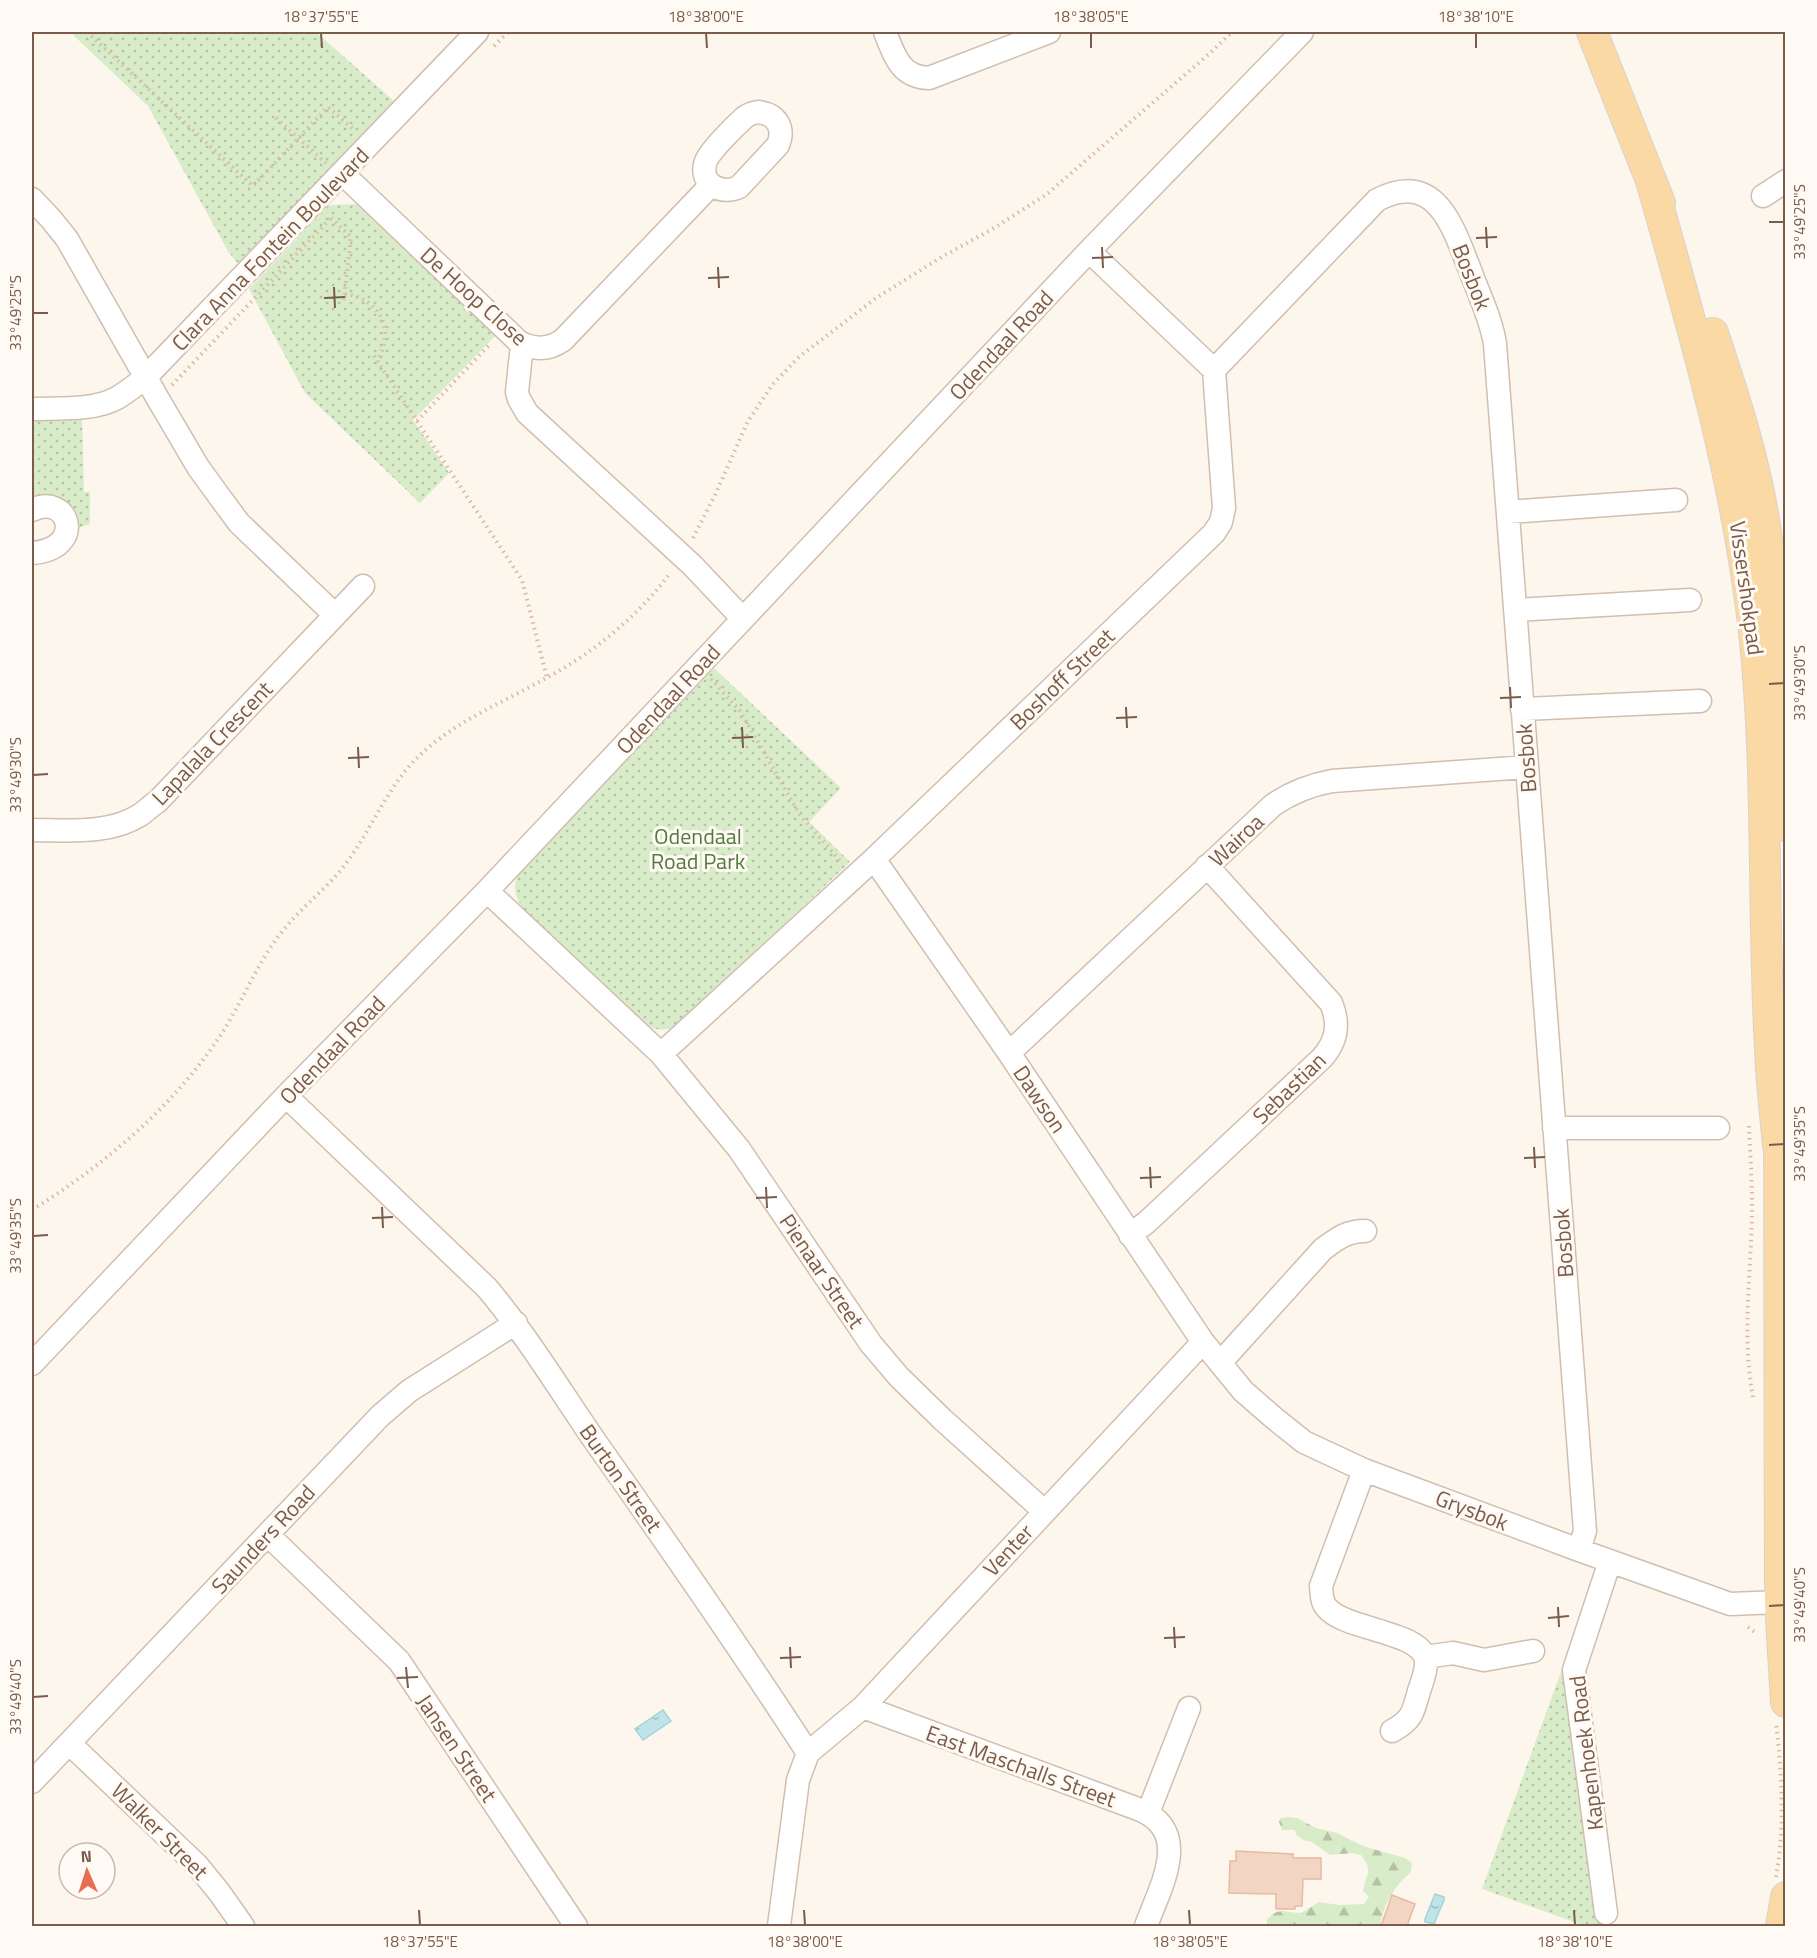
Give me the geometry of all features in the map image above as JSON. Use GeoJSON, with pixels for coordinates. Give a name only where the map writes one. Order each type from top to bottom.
{"type":"FeatureCollection","features":[{"type":"Feature","properties":{"kind":"main road","name":"Vissershokpad"},"geometry":{"type":"LineString","coordinates":[[1592,32],[1652,184],[1704,305],[1736,401],[1755,474],[1765,525],[1773,634],[1785,731],[1785,826]]}},
{"type":"Feature","properties":{"kind":"main road","name":"Vissershokpad"},"geometry":{"type":"LineString","coordinates":[[1773,634],[1760,699],[1770,1048],[1782,1212],[1780,1602],[1784,1640],[1782,1668],[1785,1702]]}},
{"type":"Feature","properties":{"kind":"main road","name":"Vissershokpad"},"geometry":{"type":"LineString","coordinates":[[1778,1145],[1785,948]]}},
{"type":"Feature","properties":{"kind":"main road"},"geometry":{"type":"LineString","coordinates":[[1780,1891],[1781,1926]]}},
{"type":"Feature","properties":{"kind":"street","name":"Clara Anna Fontein Boulevard"},"geometry":{"type":"LineString","coordinates":[[32,409],[72,408],[103,403],[116,399],[145,378],[477,32]]}},
{"type":"Feature","properties":{"kind":"street"},"geometry":{"type":"LineString","coordinates":[[885,32],[899,66],[912,75],[929,78],[1049,32]]}},
{"type":"Feature","properties":{"kind":"street","name":"Odendaal Road"},"geometry":{"type":"LineString","coordinates":[[32,1364],[286,1096],[487,891],[1089,251],[1302,32]]}},
{"type":"Feature","properties":{"kind":"street","name":"De Hoop Close"},"geometry":{"type":"LineString","coordinates":[[342,173],[522,344],[542,348],[563,340],[711,185]]}},
{"type":"Feature","properties":{"kind":"street"},"geometry":{"type":"LineString","coordinates":[[1763,196],[1785,181]]}},
{"type":"Feature","properties":{"kind":"street","name":"Bosbok"},"geometry":{"type":"LineString","coordinates":[[1214,370],[1370,206],[1395,193],[1416,193],[1435,203],[1450,220],[1492,329],[1508,512],[1585,1531],[1579,1550]]}},
{"type":"Feature","properties":{"kind":"street"},"geometry":{"type":"LineString","coordinates":[[32,199],[67,240],[198,467],[239,523],[334,614]]}},
{"type":"Feature","properties":{"kind":"street"},"geometry":{"type":"LineString","coordinates":[[1089,251],[1214,370]]}},
{"type":"Feature","properties":{"kind":"street"},"geometry":{"type":"LineString","coordinates":[[522,344],[517,392],[527,413],[683,556],[743,619]]}},
{"type":"Feature","properties":{"kind":"street","name":"Boshoff Street"},"geometry":{"type":"LineString","coordinates":[[661,1054],[874,859],[1214,533],[1221,522],[1224,508],[1214,370]]}},
{"type":"Feature","properties":{"kind":"street"},"geometry":{"type":"LineString","coordinates":[[1508,512],[1676,500]]}},
{"type":"Feature","properties":{"kind":"street"},"geometry":{"type":"LineString","coordinates":[[32,510],[46,506],[59,511],[66,521],[67,529],[65,538],[52,550],[32,554]]}},
{"type":"Feature","properties":{"kind":"street","name":"Lapalala Crescent"},"geometry":{"type":"LineString","coordinates":[[32,830],[92,830],[111,827],[140,815],[158,801],[363,586]]}},
{"type":"Feature","properties":{"kind":"street"},"geometry":{"type":"LineString","coordinates":[[1515,610],[1690,600]]}},
{"type":"Feature","properties":{"kind":"street"},"geometry":{"type":"LineString","coordinates":[[1522,710],[1700,701]]}},
{"type":"Feature","properties":{"kind":"street","name":"Wairoa"},"geometry":{"type":"LineString","coordinates":[[1009,1053],[1273,805],[1294,791],[1332,781],[1527,767]]}},
{"type":"Feature","properties":{"kind":"street","name":"Dawson"},"geometry":{"type":"LineString","coordinates":[[874,859],[1009,1053],[1203,1342]]}},
{"type":"Feature","properties":{"kind":"street","name":"Sebastian"},"geometry":{"type":"LineString","coordinates":[[1130,1235],[1147,1222],[1322,1058],[1334,1039],[1336,1019],[1331,1003],[1208,866]]}},
{"type":"Feature","properties":{"kind":"street","name":"Pienaar Street"},"geometry":{"type":"LineString","coordinates":[[487,891],[661,1054],[739,1149],[871,1344],[899,1377],[928,1405],[1044,1511]]}},
{"type":"Feature","properties":{"kind":"street","name":"Burton Street"},"geometry":{"type":"LineString","coordinates":[[286,1096],[487,1288],[516,1323],[808,1753]]}},
{"type":"Feature","properties":{"kind":"street"},"geometry":{"type":"LineString","coordinates":[[1554,1128],[1718,1128]]}},
{"type":"Feature","properties":{"kind":"street"},"geometry":{"type":"LineString","coordinates":[[1220,1363],[1323,1249],[1340,1236],[1365,1231]]}},
{"type":"Feature","properties":{"kind":"street","name":"Saunders Road"},"geometry":{"type":"LineString","coordinates":[[32,1782],[268,1535],[357,1438],[409,1391],[516,1323]]}},
{"type":"Feature","properties":{"kind":"street","name":"Venter"},"geometry":{"type":"LineString","coordinates":[[808,1753],[863,1707],[1203,1342]]}},
{"type":"Feature","properties":{"kind":"street","name":"Grysbok"},"geometry":{"type":"LineString","coordinates":[[1203,1342],[1243,1391],[1304,1442],[1364,1470],[1730,1604],[1780,1602]]}},
{"type":"Feature","properties":{"kind":"street"},"geometry":{"type":"LineString","coordinates":[[1364,1470],[1321,1586],[1322,1598],[1326,1607],[1337,1617],[1407,1641],[1419,1649],[1425,1657],[1426,1668],[1413,1713],[1406,1723],[1392,1731]]}},
{"type":"Feature","properties":{"kind":"street","name":"Jansen Street"},"geometry":{"type":"LineString","coordinates":[[268,1535],[399,1661],[576,1926]]}},
{"type":"Feature","properties":{"kind":"street","name":"Kapenhoek Road"},"geometry":{"type":"LineString","coordinates":[[1606,1913],[1574,1670],[1610,1561]]}},
{"type":"Feature","properties":{"kind":"street"},"geometry":{"type":"LineString","coordinates":[[1425,1657],[1453,1653],[1484,1659],[1533,1651]]}},
{"type":"Feature","properties":{"kind":"street","name":"East Maschalls Street"},"geometry":{"type":"LineString","coordinates":[[863,1707],[1148,1813],[1164,1828],[1168,1838],[1170,1860],[1146,1926]]}},
{"type":"Feature","properties":{"kind":"street"},"geometry":{"type":"LineString","coordinates":[[1148,1813],[1189,1707]]}},
{"type":"Feature","properties":{"kind":"street","name":"Walker Street"},"geometry":{"type":"LineString","coordinates":[[69,1743],[197,1865],[243,1926]]}},
{"type":"Feature","properties":{"kind":"street"},"geometry":{"type":"LineString","coordinates":[[779,1926],[798,1780],[808,1753]]}},
{"type":"Feature","properties":{"kind":"path"},"geometry":{"type":"LineString","coordinates":[[87,32],[253,186],[328,106],[369,145]]}},
{"type":"Feature","properties":{"kind":"path"},"geometry":{"type":"LineString","coordinates":[[32,1210],[101,1163],[133,1136],[183,1085],[234,1014],[262,962],[281,933],[345,866],[363,841],[394,784],[421,754],[480,712],[547,678],[581,657],[621,627],[643,606],[683,556],[715,495],[748,421],[773,384],[799,357],[876,298],[1047,194],[1232,32]]}},
{"type":"Feature","properties":{"kind":"path"},"geometry":{"type":"LineString","coordinates":[[276,118],[317,156],[342,173]]}},
{"type":"Feature","properties":{"kind":"path"},"geometry":{"type":"LineString","coordinates":[[331,218],[351,237],[344,300]]}},
{"type":"Feature","properties":{"kind":"path"},"geometry":{"type":"LineString","coordinates":[[345,294],[355,295],[373,305],[384,322],[385,342],[377,361]]}},
{"type":"Feature","properties":{"kind":"path"},"geometry":{"type":"LineString","coordinates":[[417,421],[505,329]]}},
{"type":"Feature","properties":{"kind":"path"},"geometry":{"type":"LineString","coordinates":[[374,356],[522,580],[547,678]]}},
{"type":"Feature","properties":{"kind":"path"},"geometry":{"type":"LineString","coordinates":[[699,666],[740,711],[800,815],[854,877]]}},
{"type":"Feature","properties":{"kind":"path"},"geometry":{"type":"LineString","coordinates":[[1778,1741],[1782,1813],[1780,1891]]}},
{"type":"Feature","properties":{"kind":"green space"},"geometry":{"type":"Polygon","coordinates":[[[70,32],[316,32],[395,102],[239,265],[228,251],[148,106],[70,32]]]}},
{"type":"Feature","properties":{"kind":"green space"},"geometry":{"type":"Polygon","coordinates":[[[360,204],[496,335],[413,420],[449,473],[420,503],[305,393],[249,289],[329,205],[360,204]]]}},
{"type":"Feature","properties":{"kind":"green space"},"geometry":{"type":"Polygon","coordinates":[[[82,417],[84,492],[90,492],[90,524],[76,529],[32,500],[32,419],[82,417]]]}},
{"type":"Feature","properties":{"kind":"green space","name":"Odendaal Road Park"},"geometry":{"type":"Polygon","coordinates":[[[714,668],[841,788],[809,822],[850,862],[677,1025],[659,1030],[642,1022],[522,907],[517,898],[515,884],[521,869],[714,668]]]}},
{"type":"Feature","properties":{"kind":"green space"},"geometry":{"type":"Polygon","coordinates":[[[1562,1669],[1566,1671],[1600,1926],[1585,1926],[1482,1889],[1562,1669]]]}},
{"type":"Feature","properties":{"kind":"green space"},"geometry":{"type":"Polygon","coordinates":[[[1281,1818],[1297,1818],[1316,1828],[1337,1833],[1363,1846],[1405,1858],[1412,1863],[1411,1872],[1395,1889],[1387,1903],[1380,1926],[1267,1926],[1267,1920],[1278,1912],[1301,1913],[1319,1902],[1339,1905],[1364,1904],[1369,1897],[1363,1891],[1368,1869],[1361,1855],[1352,1853],[1330,1855],[1312,1842],[1303,1840],[1295,1830],[1282,1830],[1279,1822],[1281,1818]]]}},
{"type":"Feature","properties":{"kind":"water"},"geometry":{"type":"Polygon","coordinates":[[[663,1710],[671,1721],[643,1740],[635,1729],[663,1710]]]}},
{"type":"Feature","properties":{"kind":"water"},"geometry":{"type":"Polygon","coordinates":[[[1435,1894],[1444,1897],[1444,1900],[1434,1924],[1425,1922],[1425,1919],[1435,1894]]]}},
{"type":"Feature","properties":{"kind":"building"},"geometry":{"type":"Polygon","coordinates":[[[1236,1851],[1293,1854],[1293,1858],[1321,1858],[1321,1879],[1303,1879],[1302,1906],[1295,1906],[1295,1909],[1276,1909],[1276,1894],[1229,1893],[1230,1861],[1236,1861],[1236,1851]]]}},
{"type":"Feature","properties":{"kind":"building"},"geometry":{"type":"Polygon","coordinates":[[[1392,1895],[1415,1904],[1407,1926],[1381,1926],[1392,1895]]]}}]}
